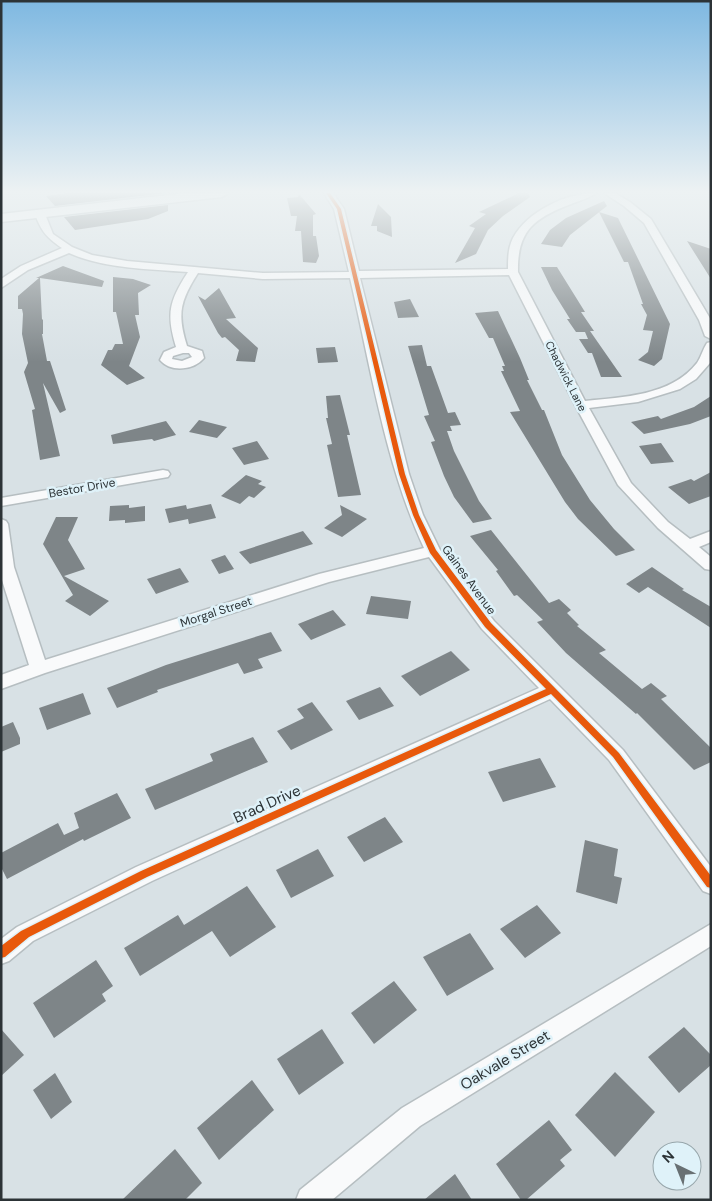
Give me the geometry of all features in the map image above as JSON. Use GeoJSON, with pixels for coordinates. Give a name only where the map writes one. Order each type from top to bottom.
{"type":"FeatureCollection","features":[{"type":"Feature","properties":{"kind":"street"},"geometry":{"type":"LineString","coordinates":[[69,249],[90,258],[107,261],[194,271],[263,276],[513,272]]}},
{"type":"Feature","properties":{"kind":"street"},"geometry":{"type":"LineString","coordinates":[[1,284],[28,266],[69,249]]}},
{"type":"Feature","properties":{"kind":"street","name":"Gaines Avenue"},"geometry":{"type":"LineString","coordinates":[[349,249],[402,474],[416,515],[433,551],[488,625],[550,691],[616,755],[711,884]]}},
{"type":"Feature","properties":{"kind":"street","name":"Chadwick Lane"},"geometry":{"type":"LineString","coordinates":[[513,249],[511,259],[513,272],[581,405],[625,485],[664,525],[711,565]]}},
{"type":"Feature","properties":{"kind":"street"},"geometry":{"type":"LineString","coordinates":[[664,249],[705,320],[711,336]]}},
{"type":"Feature","properties":{"kind":"street"},"geometry":{"type":"LineString","coordinates":[[182,349],[174,312],[178,296],[194,271]]}},
{"type":"Feature","properties":{"kind":"street"},"geometry":{"type":"LineString","coordinates":[[581,405],[641,398],[679,385],[700,370],[708,358],[711,345]]}},
{"type":"Feature","properties":{"kind":"street","name":"Bestor Drive"},"geometry":{"type":"LineString","coordinates":[[1,502],[163,474]]}},
{"type":"Feature","properties":{"kind":"street"},"geometry":{"type":"LineString","coordinates":[[1,524],[6,567],[39,668]]}},
{"type":"Feature","properties":{"kind":"street"},"geometry":{"type":"LineString","coordinates":[[688,546],[711,536]]}},
{"type":"Feature","properties":{"kind":"street","name":"Morgal Street"},"geometry":{"type":"LineString","coordinates":[[1,682],[39,668],[325,578],[433,551]]}},
{"type":"Feature","properties":{"kind":"street","name":"Brad Drive"},"geometry":{"type":"LineString","coordinates":[[1,953],[25,934],[144,874],[550,691]]}},
{"type":"Feature","properties":{"kind":"street","name":"Oakvale Street"},"geometry":{"type":"LineString","coordinates":[[310,1200],[410,1118],[711,934]]}},
{"type":"Feature","properties":{"kind":"building"},"geometry":{"type":"Polygon","coordinates":[[[302,249],[318,249],[319,256],[316,263],[303,262],[302,249]]]}},
{"type":"Feature","properties":{"kind":"building"},"geometry":{"type":"Polygon","coordinates":[[[463,249],[478,249],[476,254],[455,263],[463,249]]]}},
{"type":"Feature","properties":{"kind":"building"},"geometry":{"type":"Polygon","coordinates":[[[618,249],[633,249],[670,324],[662,359],[654,366],[638,360],[648,352],[653,331],[643,330],[647,315],[641,304],[643,304],[628,262],[624,262],[618,249]]]}},
{"type":"Feature","properties":{"kind":"building"},"geometry":{"type":"Polygon","coordinates":[[[692,249],[711,249],[711,279],[692,249]]]}},
{"type":"Feature","properties":{"kind":"building"},"geometry":{"type":"Polygon","coordinates":[[[63,266],[104,281],[102,287],[40,278],[43,319],[42,334],[47,361],[50,361],[66,410],[60,413],[43,383],[60,456],[40,460],[32,410],[35,409],[24,372],[28,363],[22,334],[23,314],[22,309],[18,309],[18,296],[39,278],[36,278],[63,266]]]}},
{"type":"Feature","properties":{"kind":"building"},"geometry":{"type":"Polygon","coordinates":[[[541,267],[557,267],[585,312],[581,312],[594,331],[590,331],[622,377],[601,377],[592,353],[588,353],[579,339],[588,339],[585,332],[576,332],[567,319],[570,319],[552,290],[541,267]]]}},
{"type":"Feature","properties":{"kind":"building"},"geometry":{"type":"Polygon","coordinates":[[[113,277],[133,279],[151,285],[138,293],[139,315],[135,315],[140,337],[129,366],[145,378],[127,385],[101,365],[108,350],[112,350],[115,344],[123,344],[116,312],[113,312],[113,277]]]}},
{"type":"Feature","properties":{"kind":"building"},"geometry":{"type":"Polygon","coordinates":[[[219,288],[236,318],[226,319],[258,348],[255,362],[236,361],[239,350],[218,333],[198,296],[205,300],[219,288]]]}},
{"type":"Feature","properties":{"kind":"building"},"geometry":{"type":"Polygon","coordinates":[[[410,299],[419,317],[398,318],[394,302],[410,299]]]}},
{"type":"Feature","properties":{"kind":"building"},"geometry":{"type":"Polygon","coordinates":[[[498,311],[520,358],[529,380],[527,380],[542,410],[544,410],[562,455],[590,500],[614,529],[635,550],[616,556],[578,519],[565,502],[510,412],[520,411],[501,371],[504,371],[502,366],[505,366],[493,338],[489,338],[475,313],[498,311]]]}},
{"type":"Feature","properties":{"kind":"building"},"geometry":{"type":"Polygon","coordinates":[[[422,345],[427,366],[431,366],[448,413],[455,412],[461,425],[450,426],[452,431],[447,431],[454,451],[479,501],[492,519],[473,523],[454,497],[444,476],[431,442],[435,441],[424,416],[429,415],[408,346],[422,345]]]}},
{"type":"Feature","properties":{"kind":"building"},"geometry":{"type":"Polygon","coordinates":[[[335,347],[338,362],[318,363],[316,348],[335,347]]]}},
{"type":"Feature","properties":{"kind":"building"},"geometry":{"type":"Polygon","coordinates":[[[340,395],[350,435],[347,435],[361,495],[338,497],[327,445],[332,444],[326,418],[328,418],[326,396],[340,395]]]}},
{"type":"Feature","properties":{"kind":"building"},"geometry":{"type":"Polygon","coordinates":[[[711,396],[711,416],[690,424],[644,434],[631,422],[658,416],[661,419],[694,407],[711,396]]]}},
{"type":"Feature","properties":{"kind":"building"},"geometry":{"type":"Polygon","coordinates":[[[199,420],[227,427],[217,438],[189,432],[199,420]]]}},
{"type":"Feature","properties":{"kind":"building"},"geometry":{"type":"Polygon","coordinates":[[[166,421],[176,435],[154,441],[152,439],[113,444],[111,435],[166,421]]]}},
{"type":"Feature","properties":{"kind":"building"},"geometry":{"type":"Polygon","coordinates":[[[257,441],[269,459],[244,465],[232,448],[257,441]]]}},
{"type":"Feature","properties":{"kind":"building"},"geometry":{"type":"Polygon","coordinates":[[[661,443],[674,462],[651,464],[639,446],[661,443]]]}},
{"type":"Feature","properties":{"kind":"building"},"geometry":{"type":"Polygon","coordinates":[[[711,472],[711,496],[689,504],[668,487],[691,479],[694,481],[711,472]]]}},
{"type":"Feature","properties":{"kind":"building"},"geometry":{"type":"Polygon","coordinates":[[[246,475],[262,481],[258,484],[266,487],[254,498],[249,496],[240,504],[221,496],[246,475]]]}},
{"type":"Feature","properties":{"kind":"building"},"geometry":{"type":"Polygon","coordinates":[[[211,504],[216,518],[189,524],[188,519],[169,523],[165,509],[186,505],[187,509],[211,504]]]}},
{"type":"Feature","properties":{"kind":"building"},"geometry":{"type":"Polygon","coordinates":[[[129,505],[129,508],[145,506],[145,521],[125,523],[125,520],[109,521],[110,506],[129,505]]]}},
{"type":"Feature","properties":{"kind":"building"},"geometry":{"type":"Polygon","coordinates":[[[340,505],[367,519],[342,537],[324,528],[342,515],[340,505]]]}},
{"type":"Feature","properties":{"kind":"building"},"geometry":{"type":"Polygon","coordinates":[[[56,517],[78,517],[68,540],[85,569],[64,576],[109,601],[90,616],[65,601],[73,595],[43,544],[56,517]]]}},
{"type":"Feature","properties":{"kind":"building"},"geometry":{"type":"Polygon","coordinates":[[[491,530],[549,603],[559,599],[571,610],[567,613],[579,625],[577,626],[606,650],[599,653],[642,689],[651,683],[667,696],[661,699],[711,748],[711,762],[694,770],[637,713],[566,653],[537,622],[543,620],[517,595],[514,596],[496,571],[498,570],[470,536],[491,530]]]}},
{"type":"Feature","properties":{"kind":"building"},"geometry":{"type":"Polygon","coordinates":[[[303,531],[313,544],[250,564],[239,552],[303,531]]]}},
{"type":"Feature","properties":{"kind":"building"},"geometry":{"type":"Polygon","coordinates":[[[225,555],[234,569],[219,574],[211,560],[225,555]]]}},
{"type":"Feature","properties":{"kind":"building"},"geometry":{"type":"Polygon","coordinates":[[[652,567],[684,589],[682,590],[711,607],[711,628],[648,587],[639,593],[626,584],[652,567]]]}},
{"type":"Feature","properties":{"kind":"building"},"geometry":{"type":"Polygon","coordinates":[[[180,568],[189,582],[156,594],[147,579],[180,568]]]}},
{"type":"Feature","properties":{"kind":"building"},"geometry":{"type":"Polygon","coordinates":[[[371,596],[411,601],[408,619],[366,614],[371,596]]]}},
{"type":"Feature","properties":{"kind":"building"},"geometry":{"type":"Polygon","coordinates":[[[333,610],[346,625],[311,640],[298,624],[333,610]]]}},
{"type":"Feature","properties":{"kind":"building"},"geometry":{"type":"Polygon","coordinates":[[[271,632],[282,651],[258,659],[263,668],[244,674],[238,663],[157,690],[158,692],[117,708],[107,688],[166,665],[271,632]]]}},
{"type":"Feature","properties":{"kind":"building"},"geometry":{"type":"Polygon","coordinates":[[[451,651],[470,670],[420,696],[401,676],[451,651]]]}},
{"type":"Feature","properties":{"kind":"building"},"geometry":{"type":"Polygon","coordinates":[[[380,687],[394,706],[359,720],[346,701],[380,687]]]}},
{"type":"Feature","properties":{"kind":"building"},"geometry":{"type":"Polygon","coordinates":[[[83,693],[91,714],[47,730],[39,708],[83,693]]]}},
{"type":"Feature","properties":{"kind":"building"},"geometry":{"type":"Polygon","coordinates":[[[312,702],[333,730],[291,750],[277,731],[304,718],[297,709],[312,702]]]}},
{"type":"Feature","properties":{"kind":"building"},"geometry":{"type":"Polygon","coordinates":[[[13,722],[20,738],[20,744],[1,752],[1,727],[13,722]]]}},
{"type":"Feature","properties":{"kind":"building"},"geometry":{"type":"Polygon","coordinates":[[[253,737],[268,762],[155,810],[145,789],[213,761],[210,754],[253,737]]]}},
{"type":"Feature","properties":{"kind":"building"},"geometry":{"type":"Polygon","coordinates":[[[540,758],[556,787],[503,802],[488,772],[540,758]]]}},
{"type":"Feature","properties":{"kind":"building"},"geometry":{"type":"Polygon","coordinates":[[[117,793],[131,818],[84,841],[83,839],[7,879],[1,867],[1,853],[58,823],[64,835],[79,828],[74,813],[117,793]]]}},
{"type":"Feature","properties":{"kind":"building"},"geometry":{"type":"Polygon","coordinates":[[[385,817],[403,842],[364,862],[347,837],[385,817]]]}},
{"type":"Feature","properties":{"kind":"building"},"geometry":{"type":"Polygon","coordinates":[[[585,840],[618,849],[614,876],[622,878],[617,904],[576,892],[585,840]]]}},
{"type":"Feature","properties":{"kind":"building"},"geometry":{"type":"Polygon","coordinates":[[[318,849],[334,876],[291,898],[276,870],[318,849]]]}},
{"type":"Feature","properties":{"kind":"building"},"geometry":{"type":"Polygon","coordinates":[[[247,886],[276,927],[230,957],[212,931],[140,976],[124,948],[178,915],[184,925],[247,886]]]}},
{"type":"Feature","properties":{"kind":"building"},"geometry":{"type":"Polygon","coordinates":[[[537,905],[561,933],[525,958],[500,929],[537,905]]]}},
{"type":"Feature","properties":{"kind":"building"},"geometry":{"type":"Polygon","coordinates":[[[470,933],[494,969],[447,996],[423,957],[470,933]]]}},
{"type":"Feature","properties":{"kind":"building"},"geometry":{"type":"Polygon","coordinates":[[[96,960],[113,986],[102,994],[106,1001],[54,1038],[33,1003],[96,960]]]}},
{"type":"Feature","properties":{"kind":"building"},"geometry":{"type":"Polygon","coordinates":[[[394,981],[417,1010],[374,1044],[351,1013],[394,981]]]}},
{"type":"Feature","properties":{"kind":"building"},"geometry":{"type":"Polygon","coordinates":[[[684,1027],[711,1055],[711,1065],[679,1093],[648,1057],[684,1027]]]}},
{"type":"Feature","properties":{"kind":"building"},"geometry":{"type":"Polygon","coordinates":[[[1,1029],[24,1055],[1,1076],[1,1029]]]}},
{"type":"Feature","properties":{"kind":"building"},"geometry":{"type":"Polygon","coordinates":[[[322,1029],[344,1063],[299,1095],[277,1059],[322,1029]]]}},
{"type":"Feature","properties":{"kind":"building"},"geometry":{"type":"Polygon","coordinates":[[[615,1072],[655,1112],[615,1157],[575,1115],[615,1072]]]}},
{"type":"Feature","properties":{"kind":"building"},"geometry":{"type":"Polygon","coordinates":[[[55,1073],[72,1102],[51,1119],[33,1090],[55,1073]]]}},
{"type":"Feature","properties":{"kind":"building"},"geometry":{"type":"Polygon","coordinates":[[[252,1080],[274,1110],[219,1160],[197,1128],[252,1080]]]}},
{"type":"Feature","properties":{"kind":"building"},"geometry":{"type":"Polygon","coordinates":[[[549,1120],[572,1150],[560,1160],[565,1166],[526,1200],[521,1200],[496,1164],[549,1120]]]}},
{"type":"Feature","properties":{"kind":"building"},"geometry":{"type":"Polygon","coordinates":[[[175,1149],[202,1183],[185,1200],[122,1200],[175,1149]]]}},
{"type":"Feature","properties":{"kind":"building"},"geometry":{"type":"Polygon","coordinates":[[[455,1174],[472,1200],[424,1200],[455,1174]]]}},
{"type":"Feature","properties":{"kind":"cycle path"},"geometry":{"type":"LineString","coordinates":[[349,249],[402,474],[416,515],[433,551],[488,625],[616,755],[711,884]]}},
{"type":"Feature","properties":{"kind":"cycle path"},"geometry":{"type":"LineString","coordinates":[[1,953],[25,934],[144,874],[550,691]]}}]}
